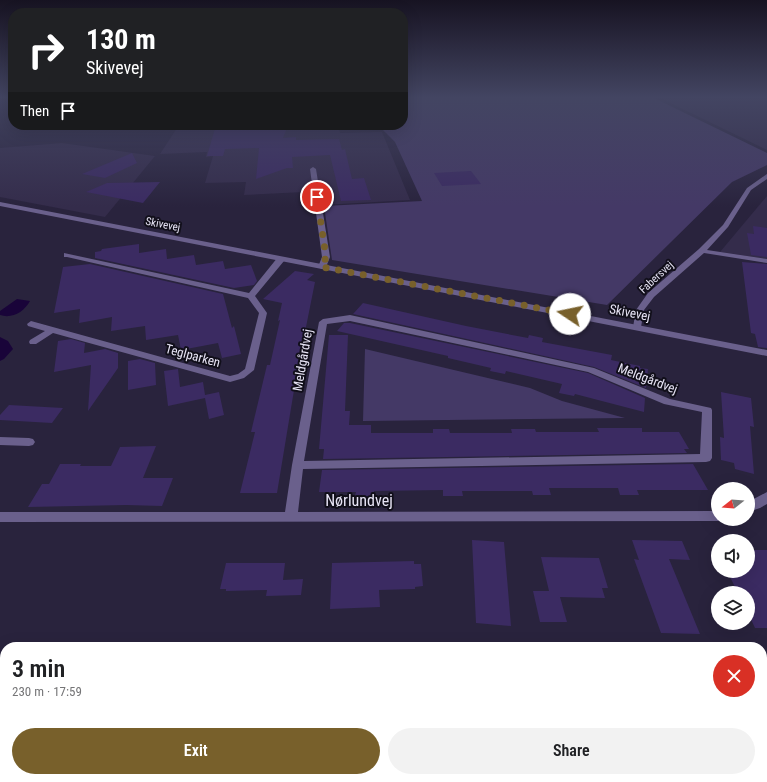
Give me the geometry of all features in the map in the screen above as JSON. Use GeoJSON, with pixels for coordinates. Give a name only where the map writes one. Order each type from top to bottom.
{"type":"FeatureCollection","features":[{"type":"Feature","properties":{"kind":"street"},"geometry":{"type":"LineString","coordinates":[[313,169],[326,257],[322,267]]}},
{"type":"Feature","properties":{"kind":"street","name":"Fabersvej"},"geometry":{"type":"LineString","coordinates":[[638,327],[640,310],[651,294],[702,251],[726,226],[749,189],[767,176]]}},
{"type":"Feature","properties":{"kind":"street","name":"Skivevej"},"geometry":{"type":"LineString","coordinates":[[0,204],[767,353]]}},
{"type":"Feature","properties":{"kind":"street"},"geometry":{"type":"LineString","coordinates":[[702,251],[767,261]]}},
{"type":"Feature","properties":{"kind":"street"},"geometry":{"type":"LineString","coordinates":[[67,255],[251,296],[281,259]]}},
{"type":"Feature","properties":{"kind":"street","name":"Teglparken"},"geometry":{"type":"LineString","coordinates":[[31,324],[230,379],[241,376],[249,370],[263,313],[251,296]]}},
{"type":"Feature","properties":{"kind":"street","name":"Meldgårdvej"},"geometry":{"type":"LineString","coordinates":[[291,517],[298,465],[323,322],[350,318],[591,370],[668,402],[707,410],[706,458],[298,465]]}},
{"type":"Feature","properties":{"kind":"street"},"geometry":{"type":"LineString","coordinates":[[33,342],[52,330]]}},
{"type":"Feature","properties":{"kind":"street"},"geometry":{"type":"LineString","coordinates":[[0,441],[29,442]]}},
{"type":"Feature","properties":{"kind":"street"},"geometry":{"type":"LineString","coordinates":[[755,505],[767,497]]}},
{"type":"Feature","properties":{"kind":"street","name":"Nørlundvej"},"geometry":{"type":"LineString","coordinates":[[0,517],[711,516]]}},
{"type":"Feature","properties":{"kind":"shaded area"},"geometry":{"type":"Polygon","coordinates":[[[173,134],[383,134],[410,200],[323,205],[323,191],[244,195],[246,182],[205,183],[213,156],[206,157],[207,152],[160,154],[173,134]]]}},
{"type":"Feature","properties":{"kind":"shaded area"},"geometry":{"type":"Polygon","coordinates":[[[387,134],[729,134],[767,153],[767,165],[732,182],[607,305],[332,260],[324,206],[422,201],[395,142],[387,134]]]}},
{"type":"Feature","properties":{"kind":"shaded area"},"geometry":{"type":"Polygon","coordinates":[[[735,134],[767,134],[767,150],[735,134]]]}},
{"type":"Feature","properties":{"kind":"shaded area"},"geometry":{"type":"Polygon","coordinates":[[[62,143],[155,156],[105,217],[0,197],[0,148],[62,143]]]}},
{"type":"Feature","properties":{"kind":"shaded area"},"geometry":{"type":"Polygon","coordinates":[[[767,196],[767,259],[720,252],[767,196]]]}},
{"type":"Feature","properties":{"kind":"shaded area"},"geometry":{"type":"Polygon","coordinates":[[[17,299],[30,301],[17,314],[9,316],[0,315],[0,311],[17,299]]]}},
{"type":"Feature","properties":{"kind":"shaded area"},"geometry":{"type":"Polygon","coordinates":[[[0,337],[8,341],[13,349],[4,359],[0,361],[0,337]]]}},
{"type":"Feature","properties":{"kind":"shaded area"},"geometry":{"type":"Polygon","coordinates":[[[365,349],[530,388],[562,401],[625,418],[363,421],[365,349]]]}},
{"type":"Feature","properties":{"kind":"building"},"geometry":{"type":"Polygon","coordinates":[[[213,134],[284,134],[283,138],[296,137],[296,140],[339,139],[342,150],[345,149],[352,179],[364,178],[371,200],[341,201],[330,155],[292,157],[293,168],[287,168],[256,179],[259,148],[225,149],[223,156],[207,156],[213,134]]]}},
{"type":"Feature","properties":{"kind":"building"},"geometry":{"type":"Polygon","coordinates":[[[132,153],[137,163],[105,178],[82,174],[132,153]]]}},
{"type":"Feature","properties":{"kind":"building"},"geometry":{"type":"Polygon","coordinates":[[[471,171],[481,184],[442,186],[434,173],[471,171]]]}},
{"type":"Feature","properties":{"kind":"building"},"geometry":{"type":"Polygon","coordinates":[[[160,182],[143,203],[86,192],[107,183],[160,182]]]}},
{"type":"Feature","properties":{"kind":"building"},"geometry":{"type":"Polygon","coordinates":[[[753,226],[767,228],[767,257],[751,255],[747,233],[754,234],[753,226]]]}},
{"type":"Feature","properties":{"kind":"building"},"geometry":{"type":"Polygon","coordinates":[[[139,244],[139,253],[166,249],[167,259],[194,255],[196,265],[223,261],[225,269],[251,265],[257,281],[254,285],[234,288],[95,258],[95,252],[101,251],[102,249],[139,244]]]}},
{"type":"Feature","properties":{"kind":"building"},"geometry":{"type":"Polygon","coordinates":[[[742,262],[767,264],[767,348],[758,347],[755,334],[751,333],[742,262]]]}},
{"type":"Feature","properties":{"kind":"building"},"geometry":{"type":"Polygon","coordinates":[[[90,264],[223,294],[232,328],[234,326],[241,354],[222,358],[218,343],[181,350],[178,335],[146,340],[145,326],[111,331],[112,317],[79,323],[80,309],[54,313],[63,267],[90,264]]]}},
{"type":"Feature","properties":{"kind":"building"},"geometry":{"type":"Polygon","coordinates":[[[295,271],[314,274],[307,280],[315,282],[297,372],[277,493],[240,493],[255,432],[251,432],[267,365],[270,365],[280,320],[278,321],[282,303],[263,299],[295,271]]]}},
{"type":"Feature","properties":{"kind":"building"},"geometry":{"type":"Polygon","coordinates":[[[363,303],[528,338],[529,335],[543,338],[542,342],[612,355],[611,360],[648,369],[646,388],[594,367],[353,314],[363,303]]]}},
{"type":"Feature","properties":{"kind":"building"},"geometry":{"type":"Polygon","coordinates":[[[344,323],[350,323],[588,373],[645,398],[644,412],[575,394],[574,396],[559,393],[562,384],[506,371],[505,374],[490,371],[491,368],[448,358],[448,356],[337,331],[344,323]]]}},
{"type":"Feature","properties":{"kind":"building"},"geometry":{"type":"Polygon","coordinates":[[[329,335],[348,335],[345,411],[350,411],[349,425],[371,425],[371,433],[433,433],[433,429],[449,429],[450,433],[512,433],[511,429],[535,429],[536,432],[599,432],[597,428],[642,428],[642,432],[679,432],[689,449],[684,449],[687,453],[323,459],[324,449],[319,449],[329,335]]]}},
{"type":"Feature","properties":{"kind":"building"},"geometry":{"type":"Polygon","coordinates":[[[71,339],[85,343],[84,353],[105,349],[118,353],[118,368],[88,411],[91,365],[54,372],[58,341],[71,339]]]}},
{"type":"Feature","properties":{"kind":"building"},"geometry":{"type":"Polygon","coordinates":[[[140,359],[155,363],[156,385],[128,390],[128,361],[140,359]]]}},
{"type":"Feature","properties":{"kind":"building"},"geometry":{"type":"Polygon","coordinates":[[[178,369],[180,387],[203,382],[205,395],[219,392],[224,415],[209,419],[205,398],[168,406],[164,371],[178,369]]]}},
{"type":"Feature","properties":{"kind":"building"},"geometry":{"type":"Polygon","coordinates":[[[721,392],[751,398],[754,427],[750,426],[754,474],[735,469],[734,463],[721,460],[720,437],[724,438],[721,392]]]}},
{"type":"Feature","properties":{"kind":"building"},"geometry":{"type":"Polygon","coordinates":[[[9,405],[63,408],[52,423],[0,420],[0,415],[9,405]]]}},
{"type":"Feature","properties":{"kind":"building"},"geometry":{"type":"Polygon","coordinates":[[[156,446],[143,478],[173,478],[162,506],[126,505],[28,507],[42,484],[49,484],[60,464],[81,464],[80,466],[111,466],[120,447],[156,446]]]}},
{"type":"Feature","properties":{"kind":"building"},"geometry":{"type":"Polygon","coordinates":[[[693,464],[708,490],[637,490],[639,495],[620,495],[618,488],[549,488],[551,495],[533,495],[532,491],[462,491],[463,496],[443,496],[443,490],[374,491],[374,497],[355,496],[356,492],[319,492],[322,470],[693,464]]]}},
{"type":"Feature","properties":{"kind":"building"},"geometry":{"type":"Polygon","coordinates":[[[472,540],[504,542],[511,626],[476,623],[472,540]]]}},
{"type":"Feature","properties":{"kind":"building"},"geometry":{"type":"Polygon","coordinates":[[[632,540],[682,541],[690,560],[669,559],[700,634],[661,633],[634,559],[639,560],[632,540]]]}},
{"type":"Feature","properties":{"kind":"building"},"geometry":{"type":"Polygon","coordinates":[[[755,550],[767,550],[767,628],[755,628],[755,586],[734,586],[730,578],[755,578],[755,550]]]}},
{"type":"Feature","properties":{"kind":"building"},"geometry":{"type":"Polygon","coordinates":[[[541,557],[599,558],[608,588],[602,588],[605,598],[560,597],[567,622],[540,622],[533,591],[549,591],[541,557]]]}},
{"type":"Feature","properties":{"kind":"building"},"geometry":{"type":"Polygon","coordinates":[[[414,561],[414,564],[421,564],[423,586],[415,587],[415,589],[379,590],[380,607],[330,609],[332,563],[414,561]]]}},
{"type":"Feature","properties":{"kind":"building"},"geometry":{"type":"Polygon","coordinates":[[[226,563],[285,563],[283,580],[303,579],[301,595],[266,596],[267,590],[226,591],[226,589],[220,589],[226,563]]]}},
{"type":"Feature","properties":{"kind":"route"},"geometry":{"type":"LineString","coordinates":[[317,197],[326,257],[322,267],[570,314]]}}]}
